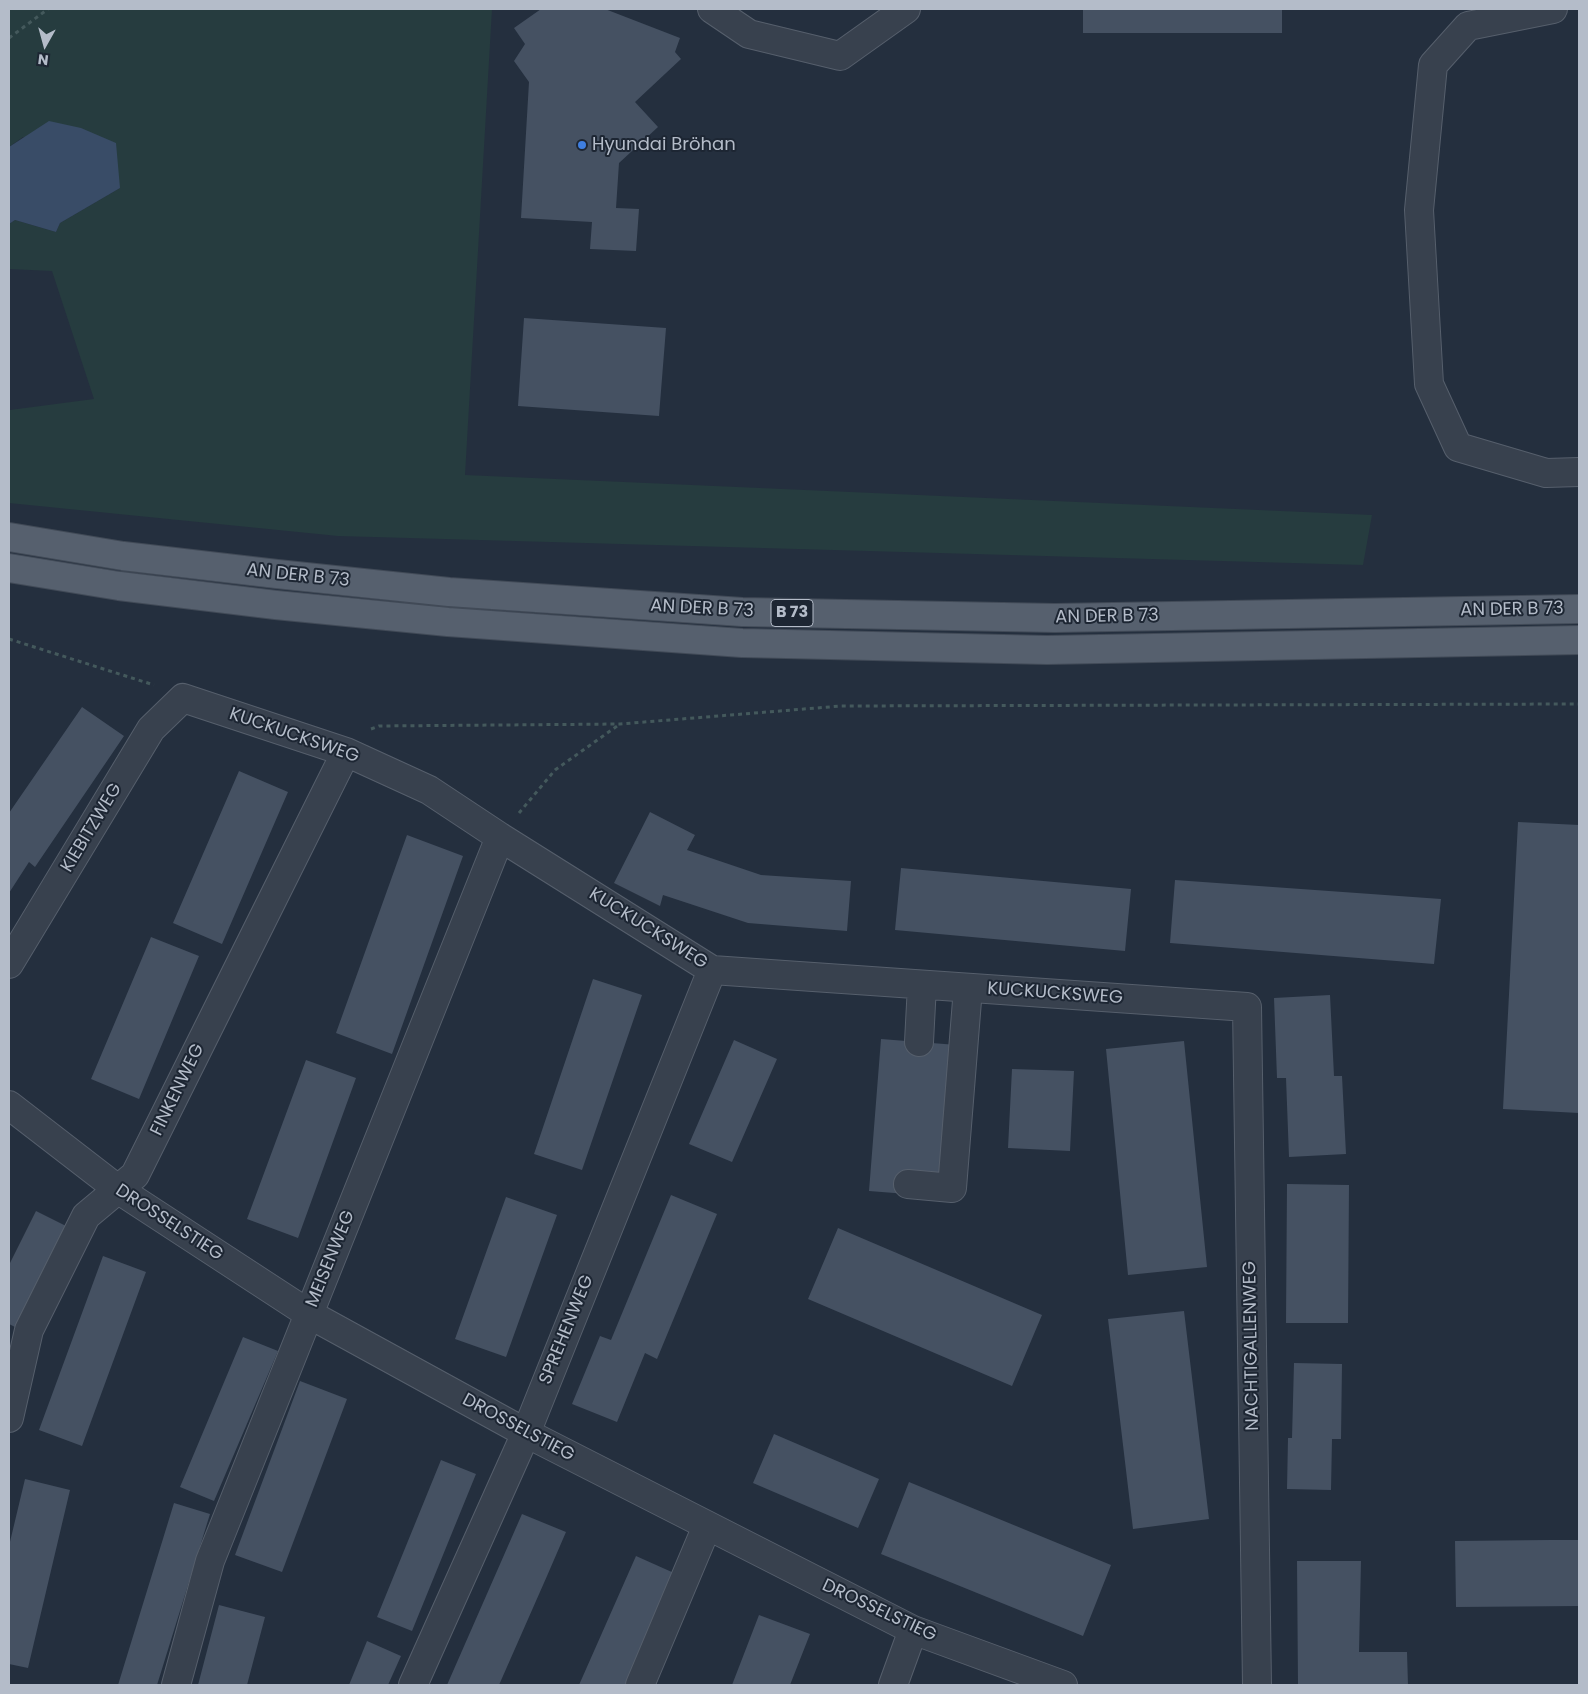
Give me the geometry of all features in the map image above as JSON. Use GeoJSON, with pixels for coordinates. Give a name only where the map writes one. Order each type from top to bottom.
{"type":"FeatureCollection","features":[{"type":"Feature","properties":{"kind":"main road","name":"AN DER B 73"},"geometry":{"type":"LineString","coordinates":[[9,537],[123,556],[287,576],[449,592],[742,612],[1055,618],[1579,609]]}},
{"type":"Feature","properties":{"kind":"main road","name":"AN DER B 73"},"geometry":{"type":"LineString","coordinates":[[9,568],[119,586],[324,610],[448,622],[742,643],[1046,650],[1579,640]]}},
{"type":"Feature","properties":{"kind":"street"},"geometry":{"type":"LineString","coordinates":[[712,9],[749,34],[840,56],[906,9]]}},
{"type":"Feature","properties":{"kind":"street"},"geometry":{"type":"LineString","coordinates":[[1553,9],[1468,26],[1433,65],[1419,210],[1428,374],[1429,384],[1458,447],[1546,473],[1579,472]]}},
{"type":"Feature","properties":{"kind":"street","name":"KUCKUCKSWEG"},"geometry":{"type":"LineString","coordinates":[[183,698],[346,752],[429,790],[500,837],[712,970],[1247,1007]]}},
{"type":"Feature","properties":{"kind":"street","name":"KIEBITZWEG"},"geometry":{"type":"LineString","coordinates":[[9,964],[152,729],[183,698]]}},
{"type":"Feature","properties":{"kind":"street","name":"FINKENWEG"},"geometry":{"type":"LineString","coordinates":[[9,1418],[29,1330],[86,1216],[135,1176],[346,752]]}},
{"type":"Feature","properties":{"kind":"street","name":"MEISENWEG"},"geometry":{"type":"LineString","coordinates":[[176,1685],[210,1561],[500,837]]}},
{"type":"Feature","properties":{"kind":"street","name":"SPREHENWEG"},"geometry":{"type":"LineString","coordinates":[[413,1685],[526,1433],[712,970]]}},
{"type":"Feature","properties":{"kind":"street"},"geometry":{"type":"LineString","coordinates":[[919,1042],[922,985]]}},
{"type":"Feature","properties":{"kind":"street"},"geometry":{"type":"LineString","coordinates":[[908,1184],[952,1188],[968,988]]}},
{"type":"Feature","properties":{"kind":"street","name":"NACHTIGALLENWEG"},"geometry":{"type":"LineString","coordinates":[[1247,1007],[1257,1685]]}},
{"type":"Feature","properties":{"kind":"street","name":"DROSSELSTIEG"},"geometry":{"type":"LineString","coordinates":[[9,1105],[118,1190],[309,1314],[526,1433],[913,1630],[1064,1685]]}},
{"type":"Feature","properties":{"kind":"street"},"geometry":{"type":"LineString","coordinates":[[640,1685],[707,1526]]}},
{"type":"Feature","properties":{"kind":"street"},"geometry":{"type":"LineString","coordinates":[[893,1685],[913,1630]]}},
{"type":"Feature","properties":{"kind":"path"},"geometry":{"type":"LineString","coordinates":[[9,38],[48,9]]}},
{"type":"Feature","properties":{"kind":"path"},"geometry":{"type":"LineString","coordinates":[[9,639],[174,691],[183,698]]}},
{"type":"Feature","properties":{"kind":"path"},"geometry":{"type":"LineString","coordinates":[[346,752],[355,737],[380,726],[620,724],[842,706],[1579,704]]}},
{"type":"Feature","properties":{"kind":"path"},"geometry":{"type":"LineString","coordinates":[[500,837],[555,770],[620,724]]}},
{"type":"Feature","properties":{"kind":"green space"},"geometry":{"type":"Polygon","coordinates":[[[9,9],[492,9],[465,475],[1372,515],[1363,565],[338,536],[9,503],[10,410],[94,399],[52,271],[9,269],[9,224],[15,220],[56,232],[60,223],[120,188],[23,137],[9,147],[9,9]]]}},
{"type":"Feature","properties":{"kind":"water"},"geometry":{"type":"Polygon","coordinates":[[[49,121],[81,128],[116,143],[120,188],[60,223],[56,232],[15,220],[9,224],[9,147],[49,121]]]}},
{"type":"Feature","properties":{"kind":"building","name":"Hyundai Bröhan"},"geometry":{"type":"Polygon","coordinates":[[[541,9],[605,9],[680,38],[675,52],[681,59],[635,102],[658,127],[619,163],[616,208],[639,209],[636,251],[590,249],[592,222],[521,218],[529,82],[514,61],[525,44],[514,28],[541,9]]]}},
{"type":"Feature","properties":{"kind":"building"},"geometry":{"type":"Polygon","coordinates":[[[1083,9],[1282,9],[1282,33],[1083,33],[1083,9]]]}},
{"type":"Feature","properties":{"kind":"building"},"geometry":{"type":"Polygon","coordinates":[[[524,318],[666,328],[659,416],[518,406],[524,318]]]}},
{"type":"Feature","properties":{"kind":"building"},"geometry":{"type":"Polygon","coordinates":[[[82,707],[124,736],[35,867],[29,862],[9,893],[9,813],[82,707]]]}},
{"type":"Feature","properties":{"kind":"building"},"geometry":{"type":"Polygon","coordinates":[[[239,771],[288,792],[222,944],[173,923],[239,771]]]}},
{"type":"Feature","properties":{"kind":"building"},"geometry":{"type":"Polygon","coordinates":[[[650,812],[695,835],[687,850],[761,875],[851,881],[847,931],[748,923],[663,895],[660,906],[614,883],[650,812]]]}},
{"type":"Feature","properties":{"kind":"building"},"geometry":{"type":"Polygon","coordinates":[[[1518,822],[1579,825],[1579,1113],[1503,1109],[1518,822]]]}},
{"type":"Feature","properties":{"kind":"building"},"geometry":{"type":"Polygon","coordinates":[[[407,835],[463,856],[392,1054],[336,1033],[407,835]]]}},
{"type":"Feature","properties":{"kind":"building"},"geometry":{"type":"Polygon","coordinates":[[[901,868],[1131,889],[1125,951],[895,930],[901,868]]]}},
{"type":"Feature","properties":{"kind":"building"},"geometry":{"type":"Polygon","coordinates":[[[1175,880],[1441,899],[1434,964],[1170,943],[1175,880]]]}},
{"type":"Feature","properties":{"kind":"building"},"geometry":{"type":"Polygon","coordinates":[[[151,937],[199,956],[139,1099],[91,1079],[151,937]]]}},
{"type":"Feature","properties":{"kind":"building"},"geometry":{"type":"Polygon","coordinates":[[[593,979],[642,995],[582,1170],[534,1154],[593,979]]]}},
{"type":"Feature","properties":{"kind":"building"},"geometry":{"type":"Polygon","coordinates":[[[1330,995],[1334,1076],[1342,1076],[1346,1154],[1289,1157],[1286,1078],[1277,1078],[1274,998],[1330,995]]]}},
{"type":"Feature","properties":{"kind":"building"},"geometry":{"type":"Polygon","coordinates":[[[881,1039],[957,1045],[945,1197],[869,1191],[881,1039]]]}},
{"type":"Feature","properties":{"kind":"building"},"geometry":{"type":"Polygon","coordinates":[[[734,1040],[777,1059],[732,1162],[689,1144],[734,1040]]]}},
{"type":"Feature","properties":{"kind":"building"},"geometry":{"type":"Polygon","coordinates":[[[1184,1041],[1207,1267],[1128,1275],[1106,1049],[1184,1041]]]}},
{"type":"Feature","properties":{"kind":"building"},"geometry":{"type":"Polygon","coordinates":[[[306,1060],[356,1078],[298,1238],[247,1219],[306,1060]]]}},
{"type":"Feature","properties":{"kind":"building"},"geometry":{"type":"Polygon","coordinates":[[[1012,1069],[1074,1071],[1070,1151],[1008,1148],[1012,1069]]]}},
{"type":"Feature","properties":{"kind":"building"},"geometry":{"type":"Polygon","coordinates":[[[1287,1184],[1349,1185],[1348,1323],[1286,1323],[1287,1184]]]}},
{"type":"Feature","properties":{"kind":"building"},"geometry":{"type":"Polygon","coordinates":[[[671,1195],[717,1214],[657,1359],[645,1353],[617,1422],[572,1404],[600,1336],[611,1340],[671,1195]]]}},
{"type":"Feature","properties":{"kind":"building"},"geometry":{"type":"Polygon","coordinates":[[[506,1197],[557,1215],[506,1357],[455,1339],[506,1197]]]}},
{"type":"Feature","properties":{"kind":"building"},"geometry":{"type":"Polygon","coordinates":[[[36,1211],[68,1227],[17,1328],[9,1324],[9,1265],[36,1211]]]}},
{"type":"Feature","properties":{"kind":"building"},"geometry":{"type":"Polygon","coordinates":[[[838,1228],[1042,1315],[1012,1386],[808,1299],[838,1228]]]}},
{"type":"Feature","properties":{"kind":"building"},"geometry":{"type":"Polygon","coordinates":[[[103,1256],[146,1272],[82,1446],[39,1430],[103,1256]]]}},
{"type":"Feature","properties":{"kind":"building"},"geometry":{"type":"Polygon","coordinates":[[[1184,1311],[1209,1519],[1133,1529],[1108,1319],[1184,1311]]]}},
{"type":"Feature","properties":{"kind":"building"},"geometry":{"type":"Polygon","coordinates":[[[243,1337],[278,1351],[214,1501],[180,1487],[243,1337]]]}},
{"type":"Feature","properties":{"kind":"building"},"geometry":{"type":"Polygon","coordinates":[[[1294,1363],[1342,1364],[1341,1439],[1332,1439],[1331,1490],[1287,1489],[1288,1438],[1292,1438],[1294,1363]]]}},
{"type":"Feature","properties":{"kind":"building"},"geometry":{"type":"Polygon","coordinates":[[[300,1381],[347,1399],[282,1572],[235,1555],[300,1381]]]}},
{"type":"Feature","properties":{"kind":"building"},"geometry":{"type":"Polygon","coordinates":[[[774,1434],[879,1479],[858,1528],[753,1483],[774,1434]]]}},
{"type":"Feature","properties":{"kind":"building"},"geometry":{"type":"Polygon","coordinates":[[[441,1460],[476,1474],[412,1631],[377,1617],[441,1460]]]}},
{"type":"Feature","properties":{"kind":"building"},"geometry":{"type":"Polygon","coordinates":[[[25,1479],[70,1490],[28,1668],[9,1664],[9,1546],[25,1479]]]}},
{"type":"Feature","properties":{"kind":"building"},"geometry":{"type":"Polygon","coordinates":[[[909,1482],[1111,1565],[1083,1636],[881,1554],[909,1482]]]}},
{"type":"Feature","properties":{"kind":"building"},"geometry":{"type":"Polygon","coordinates":[[[174,1503],[210,1514],[157,1685],[118,1685],[174,1503]]]}},
{"type":"Feature","properties":{"kind":"building"},"geometry":{"type":"Polygon","coordinates":[[[522,1514],[566,1532],[547,1576],[499,1685],[447,1685],[522,1514]]]}},
{"type":"Feature","properties":{"kind":"building"},"geometry":{"type":"Polygon","coordinates":[[[1579,1540],[1579,1606],[1456,1607],[1455,1541],[1579,1540]]]}},
{"type":"Feature","properties":{"kind":"building"},"geometry":{"type":"Polygon","coordinates":[[[636,1556],[674,1573],[625,1685],[579,1685],[636,1556]]]}},
{"type":"Feature","properties":{"kind":"building"},"geometry":{"type":"Polygon","coordinates":[[[1297,1561],[1361,1561],[1359,1652],[1407,1652],[1408,1685],[1298,1685],[1297,1561]]]}},
{"type":"Feature","properties":{"kind":"building"},"geometry":{"type":"Polygon","coordinates":[[[219,1605],[265,1617],[247,1685],[198,1685],[219,1605]]]}},
{"type":"Feature","properties":{"kind":"building"},"geometry":{"type":"Polygon","coordinates":[[[759,1615],[810,1634],[790,1685],[732,1685],[759,1615]]]}},
{"type":"Feature","properties":{"kind":"building"},"geometry":{"type":"Polygon","coordinates":[[[367,1641],[401,1656],[388,1685],[349,1685],[367,1641]]]}},
{"type":"Feature","properties":{"kind":"place","name":"Hyundai Bröhan"},"geometry":{"type":"Point","coordinates":[582,145]}}]}
